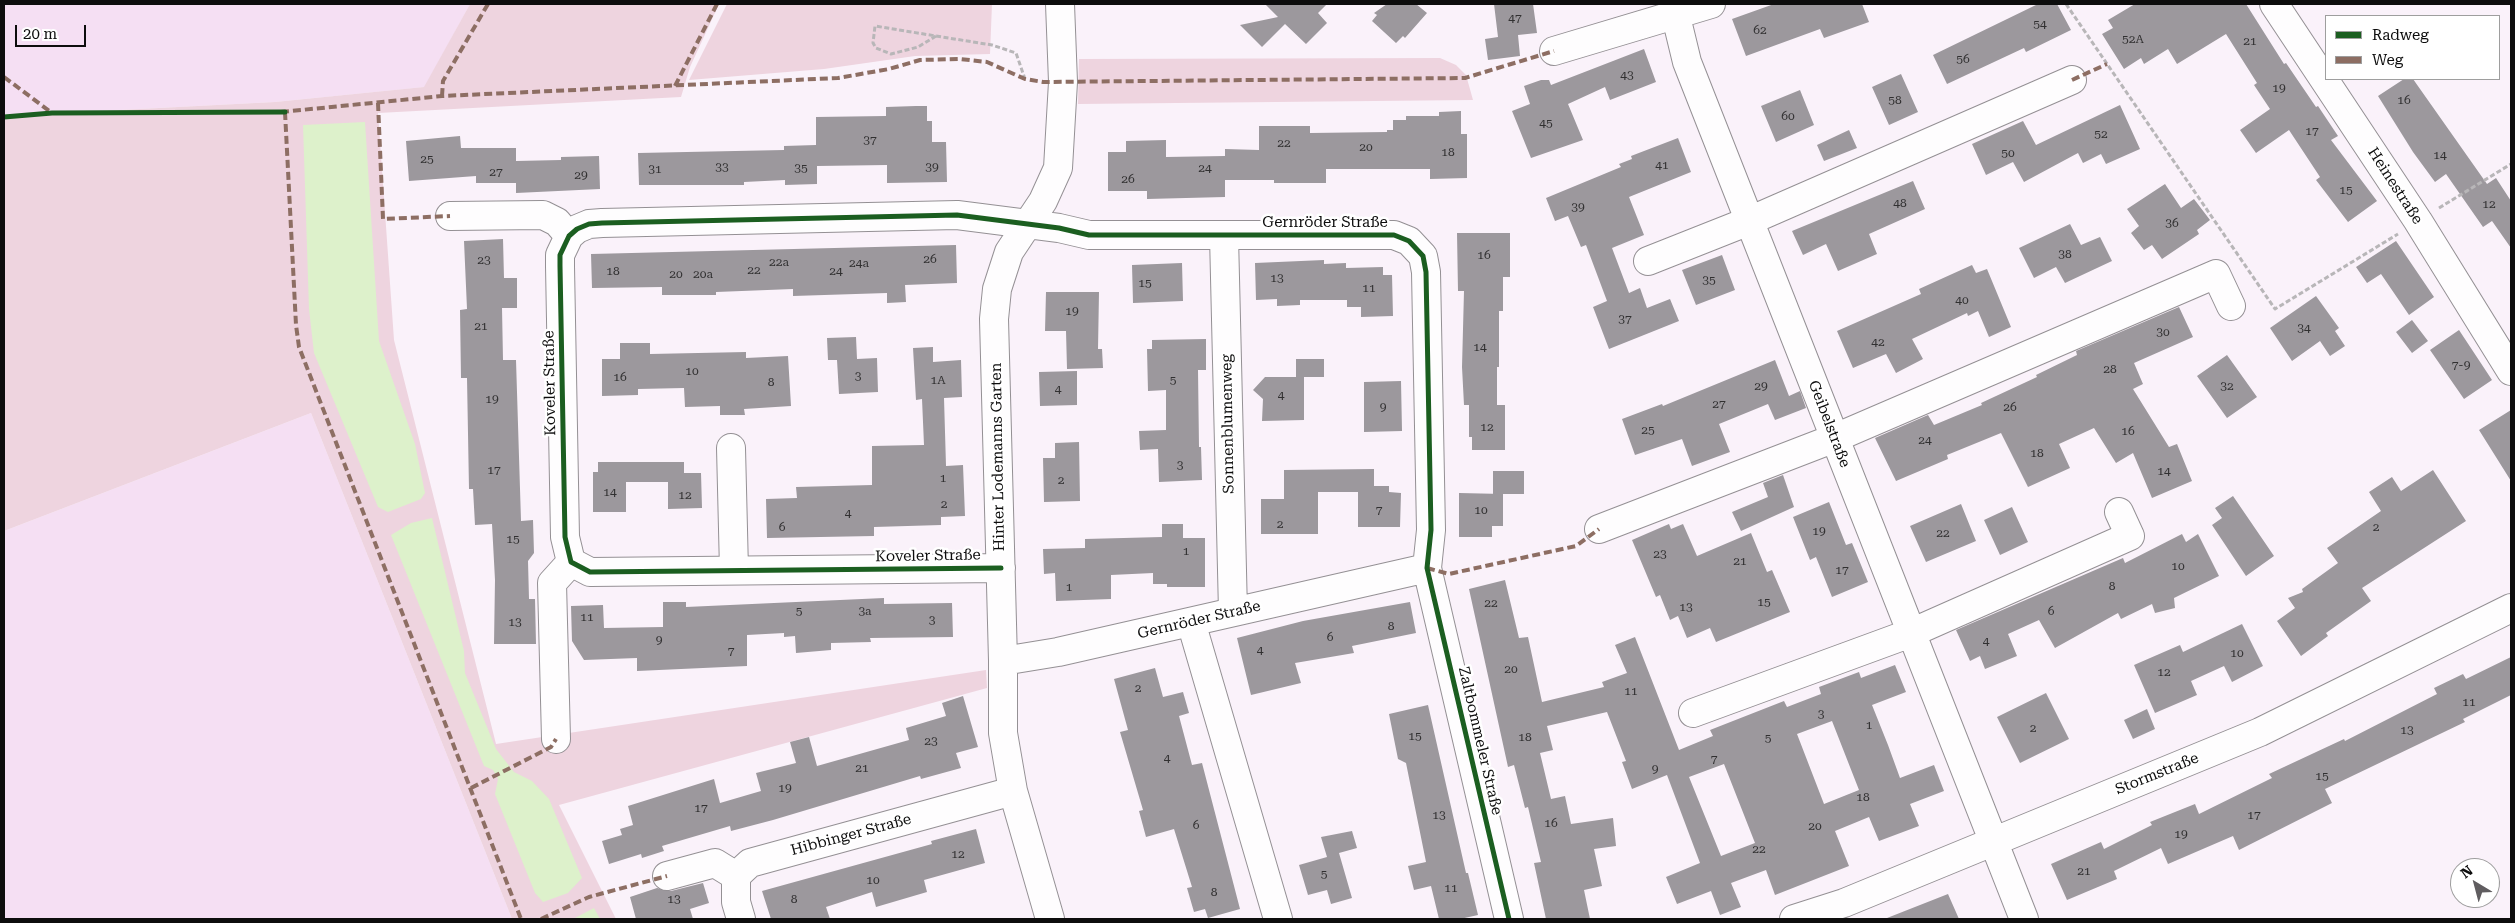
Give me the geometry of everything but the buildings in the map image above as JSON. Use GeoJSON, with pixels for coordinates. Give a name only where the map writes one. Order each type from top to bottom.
{"type":"FeatureCollection","features":[{"type":"Feature","properties":{"kind":"street","name":"Hinter Lodemanns Garten"},"geometry":{"type":"LineString","coordinates":[[1050,919],[1013,790],[1003,733],[1001,568],[994,319],[997,289],[1009,252],[1044,201],[1058,168],[1063,82],[1060,4]]}},
{"type":"Feature","properties":{"kind":"street"},"geometry":{"type":"LineString","coordinates":[[1554,51],[1674,10],[1711,4]]}},
{"type":"Feature","properties":{"kind":"street","name":"Heinestraße"},"geometry":{"type":"LineString","coordinates":[[2274,4],[2418,221],[2511,371]]}},
{"type":"Feature","properties":{"kind":"street","name":"Geibelstraße"},"geometry":{"type":"LineString","coordinates":[[1674,10],[1688,62],[1749,221],[2024,919]]}},
{"type":"Feature","properties":{"kind":"street"},"geometry":{"type":"LineString","coordinates":[[1648,261],[1749,221],[2072,80]]}},
{"type":"Feature","properties":{"kind":"street"},"geometry":{"type":"LineString","coordinates":[[450,216],[543,215],[557,222],[569,236],[577,229],[589,224],[602,223],[957,215],[1028,225]]}},
{"type":"Feature","properties":{"kind":"street","name":"Gernröder Straße"},"geometry":{"type":"LineString","coordinates":[[1003,661],[1025,659],[1427,568],[1431,530],[1426,272],[1422,256],[1409,241],[1394,235],[1089,235],[1059,228],[1028,225]]}},
{"type":"Feature","properties":{"kind":"street","name":"Koveler Straße"},"geometry":{"type":"LineString","coordinates":[[569,236],[562,250],[560,266],[565,537],[571,562],[590,572],[1001,568]]}},
{"type":"Feature","properties":{"kind":"street","name":"Sonnenblumenweg"},"geometry":{"type":"LineString","coordinates":[[1224,236],[1233,612]]}},
{"type":"Feature","properties":{"kind":"street"},"geometry":{"type":"LineString","coordinates":[[1599,529],[1834,438],[2216,274],[2231,306]]}},
{"type":"Feature","properties":{"kind":"street"},"geometry":{"type":"LineString","coordinates":[[731,448],[734,570]]}},
{"type":"Feature","properties":{"kind":"street"},"geometry":{"type":"LineString","coordinates":[[1693,713],[1911,633],[2130,536],[2119,512]]}},
{"type":"Feature","properties":{"kind":"street"},"geometry":{"type":"LineString","coordinates":[[556,739],[552,583],[571,562]]}},
{"type":"Feature","properties":{"kind":"street","name":"Zaltbommeler Straße"},"geometry":{"type":"LineString","coordinates":[[1427,568],[1509,919]]}},
{"type":"Feature","properties":{"kind":"street","name":"Stormstraße"},"geometry":{"type":"LineString","coordinates":[[1794,919],[1844,903],[2260,732],[2511,608]]}},
{"type":"Feature","properties":{"kind":"street"},"geometry":{"type":"LineString","coordinates":[[1191,622],[1278,919]]}},
{"type":"Feature","properties":{"kind":"street","name":"Hibbinger Straße"},"geometry":{"type":"LineString","coordinates":[[736,876],[750,863],[1013,790]]}},
{"type":"Feature","properties":{"kind":"street"},"geometry":{"type":"LineString","coordinates":[[667,876],[715,864],[736,876],[736,902],[741,919]]}},
{"type":"Feature","properties":{"kind":"path"},"geometry":{"type":"LineString","coordinates":[[2066,4],[2275,309],[2511,164]]}},
{"type":"Feature","properties":{"kind":"path"},"geometry":{"type":"LineString","coordinates":[[936,36],[918,47],[891,54],[876,48],[873,43],[874,26],[992,45],[1016,53],[1025,79]]}},
{"type":"Feature","properties":{"kind":"shaded area"},"geometry":{"type":"Polygon","coordinates":[[[4,4],[470,4],[425,87],[275,102],[4,116],[4,4]]]}},
{"type":"Feature","properties":{"kind":"shaded area"},"geometry":{"type":"Polygon","coordinates":[[[470,4],[719,4],[690,67],[681,97],[378,113],[394,340],[496,744],[986,670],[987,688],[559,805],[616,919],[512,919],[311,413],[4,531],[4,116],[275,102],[424,87],[470,4]]]}},
{"type":"Feature","properties":{"kind":"shaded area"},"geometry":{"type":"Polygon","coordinates":[[[727,4],[992,4],[990,54],[915,56],[824,69],[689,80],[727,4]]]}},
{"type":"Feature","properties":{"kind":"shaded area"},"geometry":{"type":"Polygon","coordinates":[[[1440,58],[1456,65],[1466,75],[1473,100],[1078,104],[1079,59],[1440,58]]]}},
{"type":"Feature","properties":{"kind":"shaded area"},"geometry":{"type":"Polygon","coordinates":[[[365,122],[379,341],[415,444],[425,493],[421,499],[388,512],[378,507],[314,353],[309,309],[303,125],[365,122]]]}},
{"type":"Feature","properties":{"kind":"shaded area"},"geometry":{"type":"Polygon","coordinates":[[[311,413],[512,919],[4,919],[4,531],[311,413]]]}},
{"type":"Feature","properties":{"kind":"shaded area"},"geometry":{"type":"Polygon","coordinates":[[[432,518],[464,651],[465,673],[496,749],[514,772],[532,781],[549,799],[582,878],[568,893],[543,902],[535,893],[495,794],[498,779],[493,770],[484,766],[391,535],[411,523],[432,518]]]}},
{"type":"Feature","properties":{"kind":"shaded area"},"geometry":{"type":"Polygon","coordinates":[[[594,908],[600,919],[573,919],[594,908]]]}},
{"type":"Feature","properties":{"kind":"marked path"},"geometry":{"type":"LineString","coordinates":[[442,96],[443,81],[488,4]]}},
{"type":"Feature","properties":{"kind":"marked path"},"geometry":{"type":"LineString","coordinates":[[675,86],[717,4]]}},
{"type":"Feature","properties":{"kind":"marked path"},"geometry":{"type":"LineString","coordinates":[[281,112],[442,96],[838,78],[889,69],[920,60],[960,59],[987,62],[1025,79],[1043,82],[1465,78],[1554,51]]}},
{"type":"Feature","properties":{"kind":"marked path"},"geometry":{"type":"LineString","coordinates":[[2072,80],[2107,64]]}},
{"type":"Feature","properties":{"kind":"marked path"},"geometry":{"type":"LineString","coordinates":[[4,77],[52,113]]}},
{"type":"Feature","properties":{"kind":"marked path"},"geometry":{"type":"LineString","coordinates":[[378,103],[383,219],[450,216]]}},
{"type":"Feature","properties":{"kind":"marked path"},"geometry":{"type":"LineString","coordinates":[[285,112],[296,325],[299,347],[521,919]]}},
{"type":"Feature","properties":{"kind":"marked path"},"geometry":{"type":"LineString","coordinates":[[1427,568],[1449,574],[1576,546],[1599,529]]}},
{"type":"Feature","properties":{"kind":"marked path"},"geometry":{"type":"LineString","coordinates":[[471,788],[551,747],[556,739]]}},
{"type":"Feature","properties":{"kind":"marked path"},"geometry":{"type":"LineString","coordinates":[[541,919],[589,897],[667,876]]}},
{"type":"Feature","properties":{"kind":"cycle path"},"geometry":{"type":"LineString","coordinates":[[4,117],[52,113],[285,112]]}},
{"type":"Feature","properties":{"kind":"cycle path"},"geometry":{"type":"LineString","coordinates":[[1001,568],[590,572],[571,562],[565,537],[560,266],[560,255],[569,236],[577,229],[589,224],[602,223],[957,215],[1059,228],[1089,235],[1394,235],[1409,241],[1423,256],[1426,272],[1431,530],[1427,568],[1509,919]]}}]}
